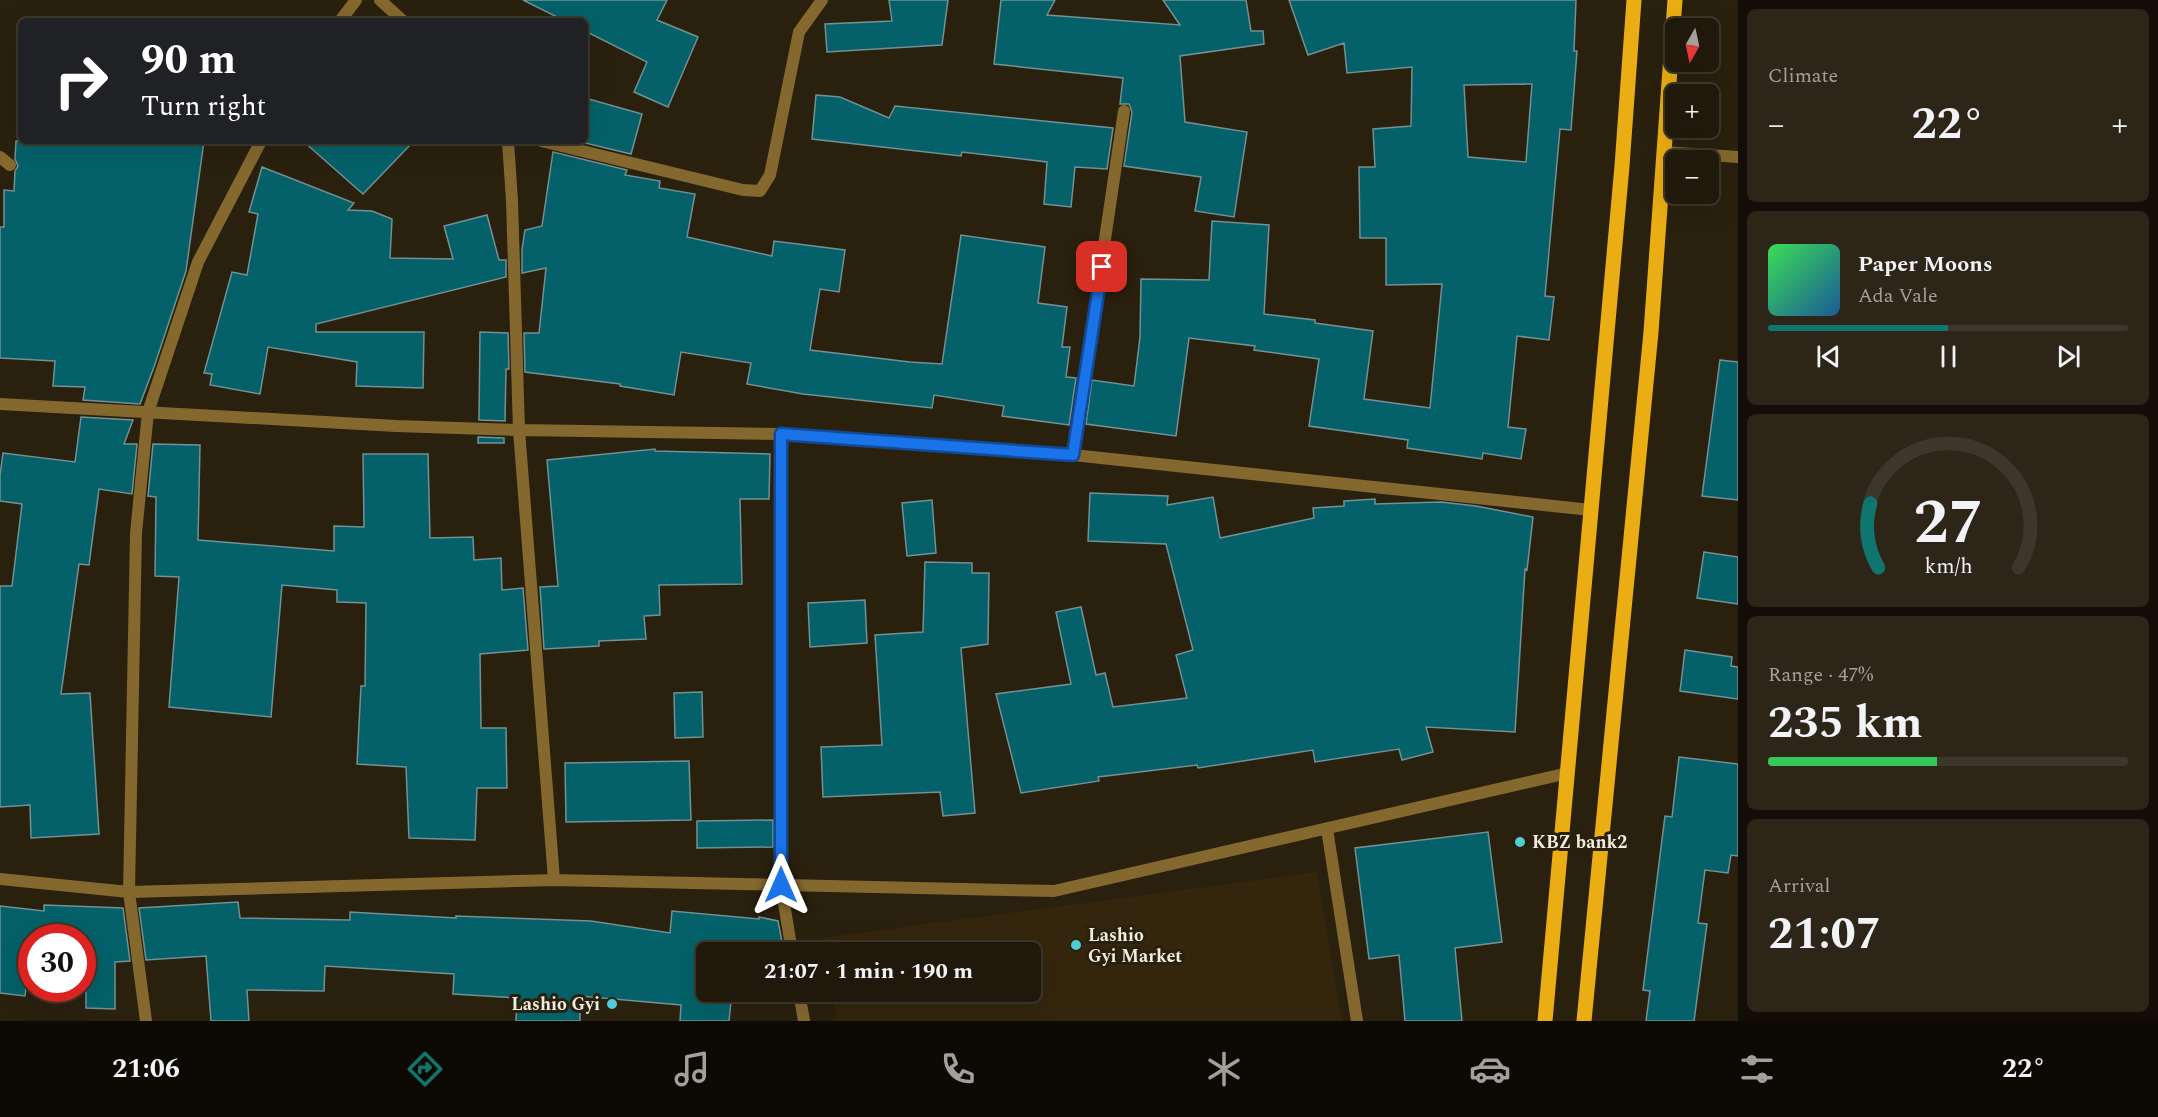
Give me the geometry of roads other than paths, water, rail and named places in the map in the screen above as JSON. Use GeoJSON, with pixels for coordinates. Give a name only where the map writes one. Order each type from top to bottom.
{"type":"FeatureCollection","features":[{"type":"Feature","properties":{"kind":"main road"},"geometry":{"type":"LineString","coordinates":[[1545,1021],[1622,166],[1634,0]]}},
{"type":"Feature","properties":{"kind":"main road"},"geometry":{"type":"LineString","coordinates":[[1584,1021],[1650,344],[1675,0]]}},
{"type":"Feature","properties":{"kind":"street"},"geometry":{"type":"LineString","coordinates":[[342,18],[356,0]]}},
{"type":"Feature","properties":{"kind":"street"},"geometry":{"type":"LineString","coordinates":[[380,0],[400,18]]}},
{"type":"Feature","properties":{"kind":"street"},"geometry":{"type":"LineString","coordinates":[[553,144],[743,190],[760,191],[770,175],[799,32],[822,0]]}},
{"type":"Feature","properties":{"kind":"street"},"geometry":{"type":"LineString","coordinates":[[1073,455],[1124,111]]}},
{"type":"Feature","properties":{"kind":"street"},"geometry":{"type":"LineString","coordinates":[[146,1021],[129,892],[136,533],[148,412],[198,262],[259,144]]}},
{"type":"Feature","properties":{"kind":"street"},"geometry":{"type":"LineString","coordinates":[[508,144],[519,430],[554,880]]}},
{"type":"Feature","properties":{"kind":"street"},"geometry":{"type":"LineString","coordinates":[[1664,152],[1738,157]]}},
{"type":"Feature","properties":{"kind":"street"},"geometry":{"type":"LineString","coordinates":[[0,404],[519,430],[781,434],[1073,455],[1591,510]]}},
{"type":"Feature","properties":{"kind":"street"},"geometry":{"type":"LineString","coordinates":[[781,434],[781,885],[790,942]]}},
{"type":"Feature","properties":{"kind":"street"},"geometry":{"type":"LineString","coordinates":[[0,879],[129,892],[554,880],[1054,891],[1568,773]]}},
{"type":"Feature","properties":{"kind":"street"},"geometry":{"type":"LineString","coordinates":[[1327,829],[1357,1021]]}},
{"type":"Feature","properties":{"kind":"street"},"geometry":{"type":"LineString","coordinates":[[801,1002],[804,1021]]}},
{"type":"Feature","properties":{"kind":"place","name":"KBZ bank2"},"geometry":{"type":"Point","coordinates":[1520,842]}},
{"type":"Feature","properties":{"kind":"place","name":"Lashio Gyi Market"},"geometry":{"type":"Point","coordinates":[1076,945]}},
{"type":"Feature","properties":{"kind":"place","name":"Lashio Gyi"},"geometry":{"type":"Point","coordinates":[612,1004]}}]}
